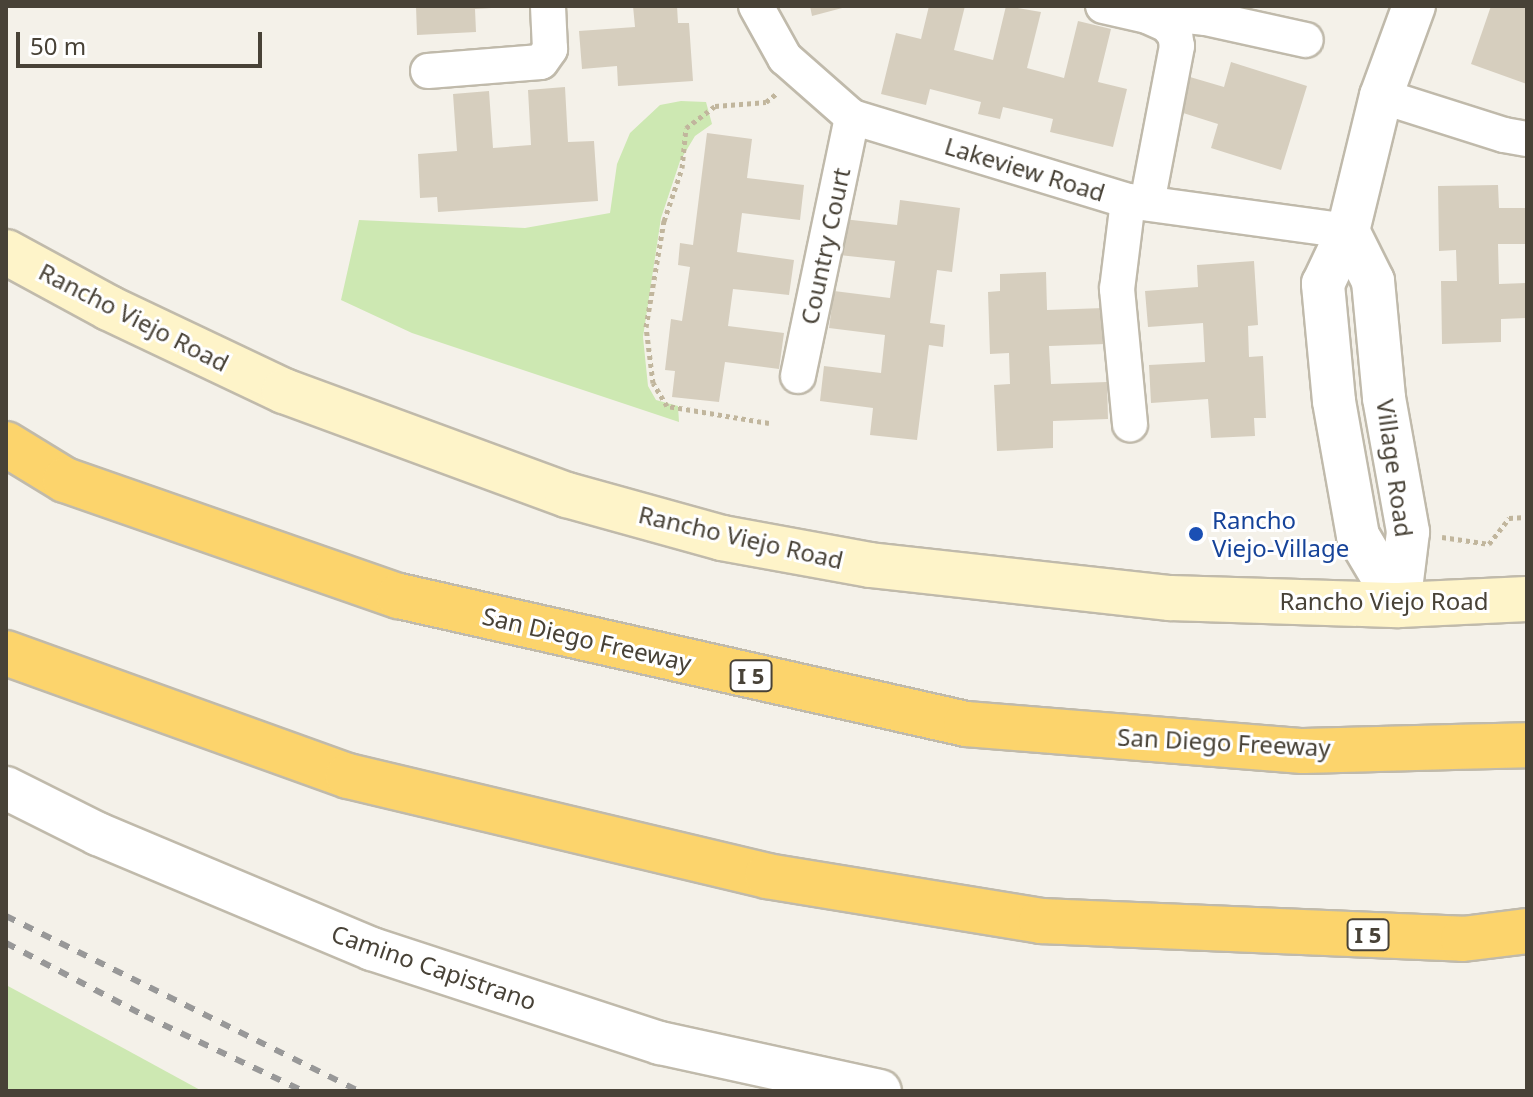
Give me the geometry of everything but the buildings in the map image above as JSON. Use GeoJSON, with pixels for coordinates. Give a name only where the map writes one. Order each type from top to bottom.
{"type":"FeatureCollection","features":[{"type":"Feature","properties":{"kind":"highway","name":"San Diego Freeway"},"geometry":{"type":"LineString","coordinates":[[6,444],[65,480],[399,596],[966,724],[1303,751],[1527,745]]}},
{"type":"Feature","properties":{"kind":"highway","name":"I 5"},"geometry":{"type":"LineString","coordinates":[[6,653],[348,776],[767,876],[1041,921],[1463,939],[1527,931]]}},
{"type":"Feature","properties":{"kind":"main road","name":"Rancho Viejo Road"},"geometry":{"type":"LineString","coordinates":[[6,252],[109,308],[284,391],[567,495],[722,538],[870,565],[1170,598],[1399,605],[1527,599]]}},
{"type":"Feature","properties":{"kind":"street"},"geometry":{"type":"LineString","coordinates":[[428,71],[541,62],[550,49],[548,6]]}},
{"type":"Feature","properties":{"kind":"street","name":"Lakeview Road"},"geometry":{"type":"LineString","coordinates":[[756,6],[785,58],[852,117],[1137,202],[1348,231]]}},
{"type":"Feature","properties":{"kind":"street"},"geometry":{"type":"LineString","coordinates":[[1103,6],[1147,16],[1167,25],[1175,35],[1177,46],[1117,289],[1130,424]]}},
{"type":"Feature","properties":{"kind":"street","name":"Village Road"},"geometry":{"type":"LineString","coordinates":[[1399,605],[1358,536],[1334,401],[1323,284],[1348,231],[1381,96],[1414,6]]}},
{"type":"Feature","properties":{"kind":"street"},"geometry":{"type":"LineString","coordinates":[[1167,25],[1187,16],[1206,18],[1306,40]]}},
{"type":"Feature","properties":{"kind":"street"},"geometry":{"type":"LineString","coordinates":[[1381,96],[1504,135],[1527,139]]}},
{"type":"Feature","properties":{"kind":"street","name":"Country Court"},"geometry":{"type":"LineString","coordinates":[[798,376],[852,117]]}},
{"type":"Feature","properties":{"kind":"street","name":"Camino Capistrano"},"geometry":{"type":"LineString","coordinates":[[6,788],[98,834],[372,949],[660,1043],[880,1091]]}},
{"type":"Feature","properties":{"kind":"path"},"geometry":{"type":"LineString","coordinates":[[769,423],[667,406],[653,383],[647,356],[648,305],[664,221],[682,168],[686,128],[715,106],[766,102],[801,72]]}},
{"type":"Feature","properties":{"kind":"green space"},"geometry":{"type":"Polygon","coordinates":[[[681,101],[706,102],[712,124],[695,136],[680,161],[661,218],[643,337],[648,386],[656,400],[678,406],[679,422],[412,333],[341,300],[359,220],[525,228],[610,213],[617,164],[630,133],[660,105],[681,101]]]}},
{"type":"Feature","properties":{"kind":"green space"},"geometry":{"type":"Polygon","coordinates":[[[6,985],[125,1049],[202,1091],[6,1091],[6,985]]]}},
{"type":"Feature","properties":{"kind":"railway"},"geometry":{"type":"LineString","coordinates":[[6,916],[359,1091]]}},
{"type":"Feature","properties":{"kind":"railway"},"geometry":{"type":"LineString","coordinates":[[6,943],[145,1016],[303,1091]]}},
{"type":"Feature","properties":{"kind":"place","name":"Rancho Viejo-Village"},"geometry":{"type":"Point","coordinates":[1196,534]}}]}
